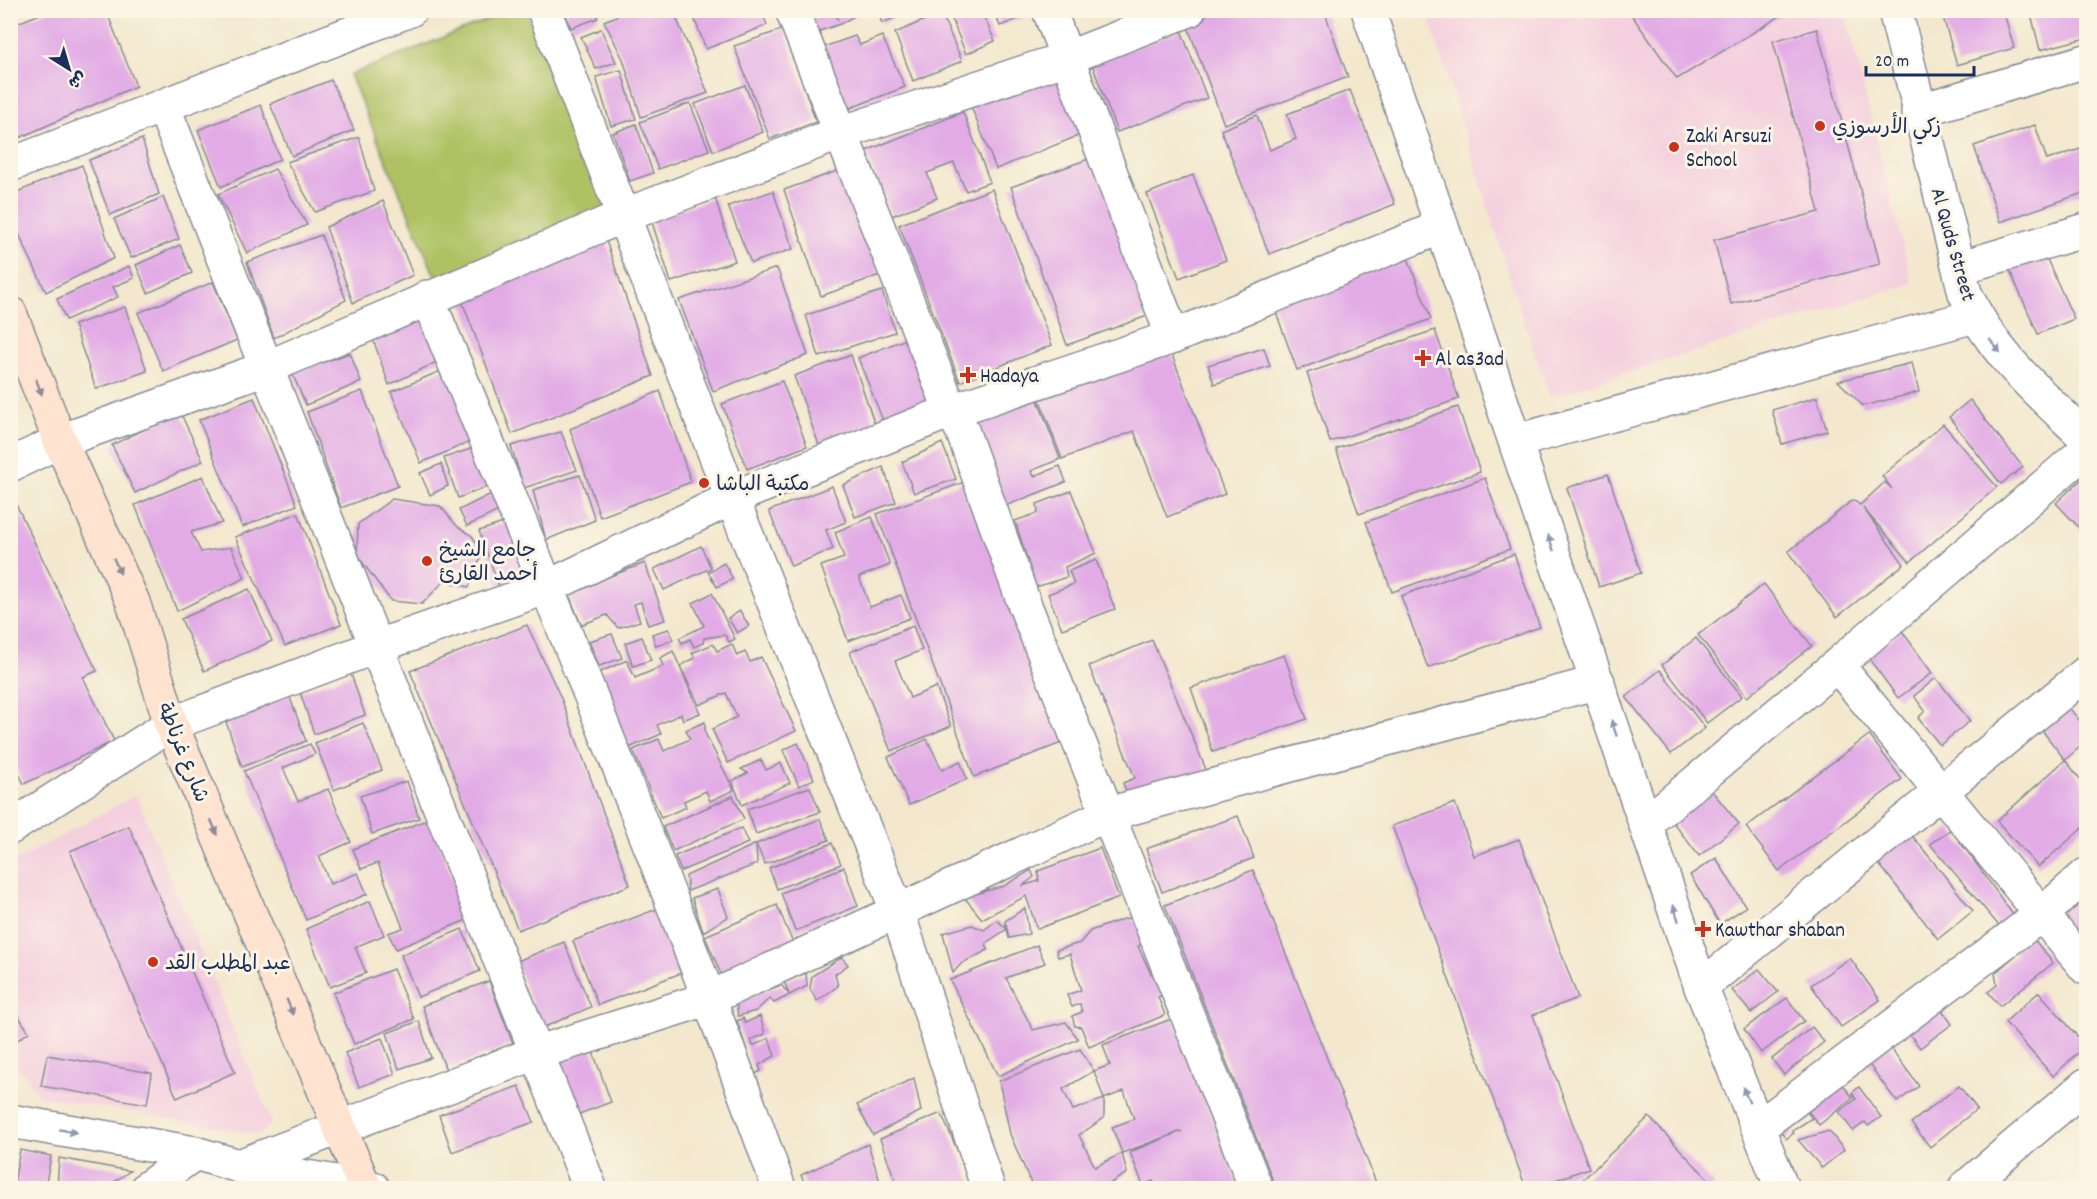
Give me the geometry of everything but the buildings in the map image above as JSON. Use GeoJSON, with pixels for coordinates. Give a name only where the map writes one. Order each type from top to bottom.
{"type":"FeatureCollection","features":[{"type":"Feature","properties":{"kind":"main road","name":"شارع غرناطة"},"geometry":{"type":"LineString","coordinates":[[10,313],[60,441],[133,602],[171,724],[367,1188]]}},
{"type":"Feature","properties":{"kind":"street"},"geometry":{"type":"LineString","coordinates":[[10,165],[164,108],[410,10]]}},
{"type":"Feature","properties":{"kind":"street"},"geometry":{"type":"LineString","coordinates":[[544,10],[732,498],[897,910],[988,1188]]}},
{"type":"Feature","properties":{"kind":"street"},"geometry":{"type":"LineString","coordinates":[[792,10],[838,134],[951,411],[962,430],[1024,603],[1256,1188]]}},
{"type":"Feature","properties":{"kind":"street"},"geometry":{"type":"LineString","coordinates":[[1049,10],[1173,337]]}},
{"type":"Feature","properties":{"kind":"street"},"geometry":{"type":"LineString","coordinates":[[10,465],[60,441],[266,368],[427,297],[623,216],[838,134],[1067,58],[1189,10]]}},
{"type":"Feature","properties":{"kind":"street"},"geometry":{"type":"LineString","coordinates":[[1368,10],[1701,987],[1782,1188]]}},
{"type":"Feature","properties":{"kind":"street","name":"Al Quds Street"},"geometry":{"type":"LineString","coordinates":[[1895,10],[1918,111],[1965,293],[1975,316],[1991,342],[2011,365],[2086,438]]}},
{"type":"Feature","properties":{"kind":"street"},"geometry":{"type":"LineString","coordinates":[[1918,111],[2086,62]]}},
{"type":"Feature","properties":{"kind":"street"},"geometry":{"type":"LineString","coordinates":[[164,108],[590,1188]]}},
{"type":"Feature","properties":{"kind":"street"},"geometry":{"type":"LineString","coordinates":[[10,828],[171,724],[375,647],[548,587],[732,498],[951,411],[1173,337],[1441,227]]}},
{"type":"Feature","properties":{"kind":"street"},"geometry":{"type":"LineString","coordinates":[[1959,267],[2086,230]]}},
{"type":"Feature","properties":{"kind":"street"},"geometry":{"type":"LineString","coordinates":[[427,297],[548,587],[710,998],[779,1188]]}},
{"type":"Feature","properties":{"kind":"street"},"geometry":{"type":"LineString","coordinates":[[1516,441],[1975,316]]}},
{"type":"Feature","properties":{"kind":"street"},"geometry":{"type":"LineString","coordinates":[[1646,823],[1837,665],[2086,450]]}},
{"type":"Feature","properties":{"kind":"street"},"geometry":{"type":"LineString","coordinates":[[1837,665],[2086,968]]}},
{"type":"Feature","properties":{"kind":"street"},"geometry":{"type":"LineString","coordinates":[[1701,987],[1940,790],[2086,674]]}},
{"type":"Feature","properties":{"kind":"street"},"geometry":{"type":"LineString","coordinates":[[239,1166],[342,1129],[536,1053],[710,998],[1108,814],[1598,682]]}},
{"type":"Feature","properties":{"kind":"street"},"geometry":{"type":"LineString","coordinates":[[1759,1128],[2042,914],[2086,875]]}},
{"type":"Feature","properties":{"kind":"street"},"geometry":{"type":"LineString","coordinates":[[1965,1188],[2086,1085]]}},
{"type":"Feature","properties":{"kind":"street"},"geometry":{"type":"LineString","coordinates":[[15,1115],[195,1153],[239,1166],[367,1188]]}},
{"type":"Feature","properties":{"kind":"street"},"geometry":{"type":"LineString","coordinates":[[147,1188],[195,1153]]}},
{"type":"Feature","properties":{"kind":"shaded area","name":"Zaki Arsuzi School"},"geometry":{"type":"Polygon","coordinates":[[[1427,11],[1845,11],[1912,283],[1550,397],[1523,320],[1427,11]]]}},
{"type":"Feature","properties":{"kind":"shaded area"},"geometry":{"type":"Polygon","coordinates":[[[136,795],[272,1123],[260,1135],[39,1096],[11,1056],[10,864],[136,795]]]}},
{"type":"Feature","properties":{"kind":"green space"},"geometry":{"type":"Polygon","coordinates":[[[509,11],[526,11],[609,212],[437,281],[350,75],[509,11]]]}},
{"type":"Feature","properties":{"kind":"place","name":"زكي الأرسوزي"},"geometry":{"type":"Point","coordinates":[1820,126]}},
{"type":"Feature","properties":{"kind":"place","name":"Zaki Arsuzi School"},"geometry":{"type":"Point","coordinates":[1674,147]}},
{"type":"Feature","properties":{"kind":"place","name":"Al as3ad"},"geometry":{"type":"Point","coordinates":[1423,358]}},
{"type":"Feature","properties":{"kind":"place","name":"Hadaya"},"geometry":{"type":"Point","coordinates":[968,375]}},
{"type":"Feature","properties":{"kind":"place","name":"مكتبة الباشا"},"geometry":{"type":"Point","coordinates":[704,483]}},
{"type":"Feature","properties":{"kind":"place","name":"جامع الشيخ أحمد القارئ"},"geometry":{"type":"Point","coordinates":[427,561]}},
{"type":"Feature","properties":{"kind":"place","name":"Kawthar shaban"},"geometry":{"type":"Point","coordinates":[1703,929]}},
{"type":"Feature","properties":{"kind":"place","name":"عبد المطلب القد"},"geometry":{"type":"Point","coordinates":[153,962]}}]}
